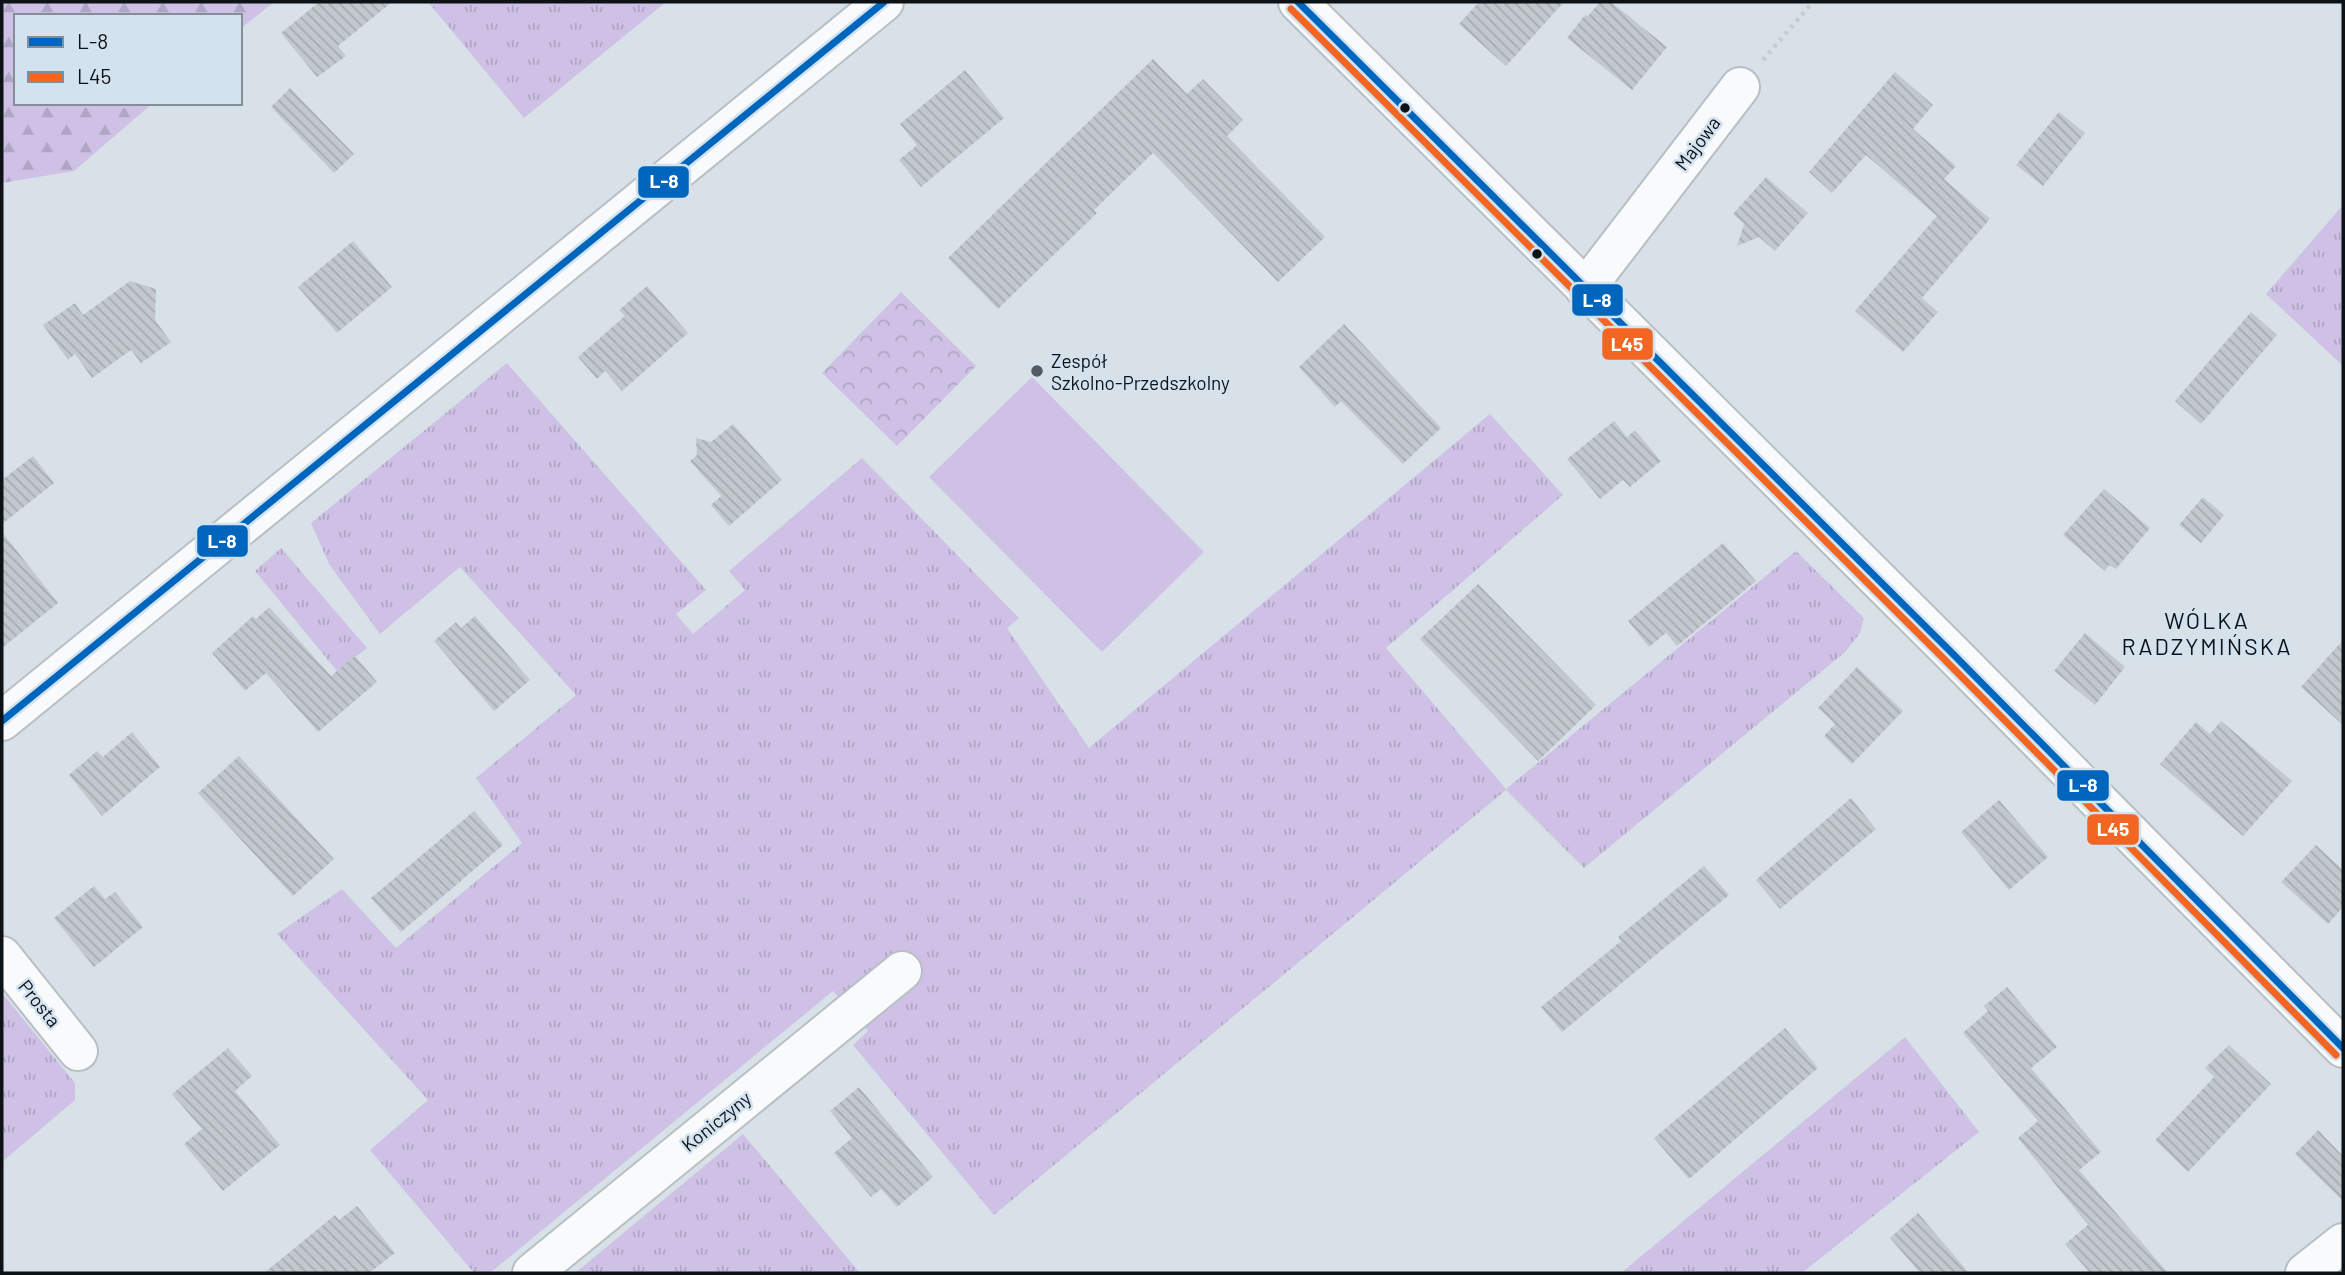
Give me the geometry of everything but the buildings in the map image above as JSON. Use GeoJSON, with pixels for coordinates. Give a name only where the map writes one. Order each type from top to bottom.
{"type":"FeatureCollection","features":[{"type":"Feature","properties":{"kind":"street"},"geometry":{"type":"LineString","coordinates":[[2,720],[884,2]]}},
{"type":"Feature","properties":{"kind":"street"},"geometry":{"type":"LineString","coordinates":[[1298,2],[1959,660],[2343,1048]]}},
{"type":"Feature","properties":{"kind":"street","name":"Majowa"},"geometry":{"type":"LineString","coordinates":[[1585,289],[1740,86]]}},
{"type":"Feature","properties":{"kind":"street","name":"Prosta"},"geometry":{"type":"LineString","coordinates":[[2,956],[78,1051]]}},
{"type":"Feature","properties":{"kind":"street","name":"Koniczyny"},"geometry":{"type":"LineString","coordinates":[[532,1273],[902,971]]}},
{"type":"Feature","properties":{"kind":"street"},"geometry":{"type":"LineString","coordinates":[[2305,1273],[2343,1243]]}},
{"type":"Feature","properties":{"kind":"path"},"geometry":{"type":"LineString","coordinates":[[1740,86],[1813,2]]}},
{"type":"Feature","properties":{"kind":"green space"},"geometry":{"type":"Polygon","coordinates":[[[2,2],[274,2],[242,27],[242,14],[14,14],[14,105],[151,105],[74,171],[2,183],[2,2]]]}},
{"type":"Feature","properties":{"kind":"green space"},"geometry":{"type":"Polygon","coordinates":[[[428,2],[666,2],[524,118],[428,2]]]}},
{"type":"Feature","properties":{"kind":"green space"},"geometry":{"type":"Polygon","coordinates":[[[2343,205],[2343,366],[2266,294],[2343,205]]]}},
{"type":"Feature","properties":{"kind":"green space"},"geometry":{"type":"Polygon","coordinates":[[[901,292],[976,366],[897,446],[822,373],[901,292]]]}},
{"type":"Feature","properties":{"kind":"green space"},"geometry":{"type":"Polygon","coordinates":[[[507,363],[706,590],[676,614],[693,634],[745,590],[729,571],[862,458],[1019,618],[1007,628],[1089,748],[1490,414],[1563,495],[1386,648],[1506,789],[1796,551],[1864,618],[1860,633],[1845,652],[1584,868],[1506,790],[994,1215],[853,1045],[868,1031],[833,991],[490,1273],[474,1273],[370,1150],[428,1100],[277,934],[342,889],[396,948],[522,843],[476,778],[576,695],[460,567],[380,634],[329,564],[311,523],[507,363]]]}},
{"type":"Feature","properties":{"kind":"green space"},"geometry":{"type":"Polygon","coordinates":[[[1032,377],[1204,552],[1102,652],[929,477],[1032,377]]]}},
{"type":"Feature","properties":{"kind":"green space"},"geometry":{"type":"Polygon","coordinates":[[[281,548],[367,648],[337,671],[255,571],[281,548]]]}},
{"type":"Feature","properties":{"kind":"green space"},"geometry":{"type":"Polygon","coordinates":[[[2,993],[75,1083],[75,1100],[2,1162],[2,993]]]}},
{"type":"Feature","properties":{"kind":"green space"},"geometry":{"type":"Polygon","coordinates":[[[1905,1037],[1979,1132],[1802,1273],[1621,1273],[1905,1037]]]}},
{"type":"Feature","properties":{"kind":"green space"},"geometry":{"type":"Polygon","coordinates":[[[743,1134],[860,1273],[575,1273],[743,1134]]]}},
{"type":"Feature","properties":{"kind":"transit line","name":"L-8"},"geometry":{"type":"LineString","coordinates":[[2,721],[884,2]]}},
{"type":"Feature","properties":{"kind":"transit line","name":"L-8"},"geometry":{"type":"LineString","coordinates":[[1298,2],[1950,651],[2343,1048]]}},
{"type":"Feature","properties":{"kind":"transit line","name":"L45"},"geometry":{"type":"LineString","coordinates":[[1291,9],[1943,658],[2336,1055]]}},
{"type":"Feature","properties":{"kind":"place","name":"Zespół Szkolno-Przedszkolny"},"geometry":{"type":"Point","coordinates":[1037,371]}},
{"type":"Feature","properties":{"kind":"district","name":"WÓLKA RADZYMIŃSKA"},"geometry":{"type":"Point","coordinates":[2207,633]}}]}
